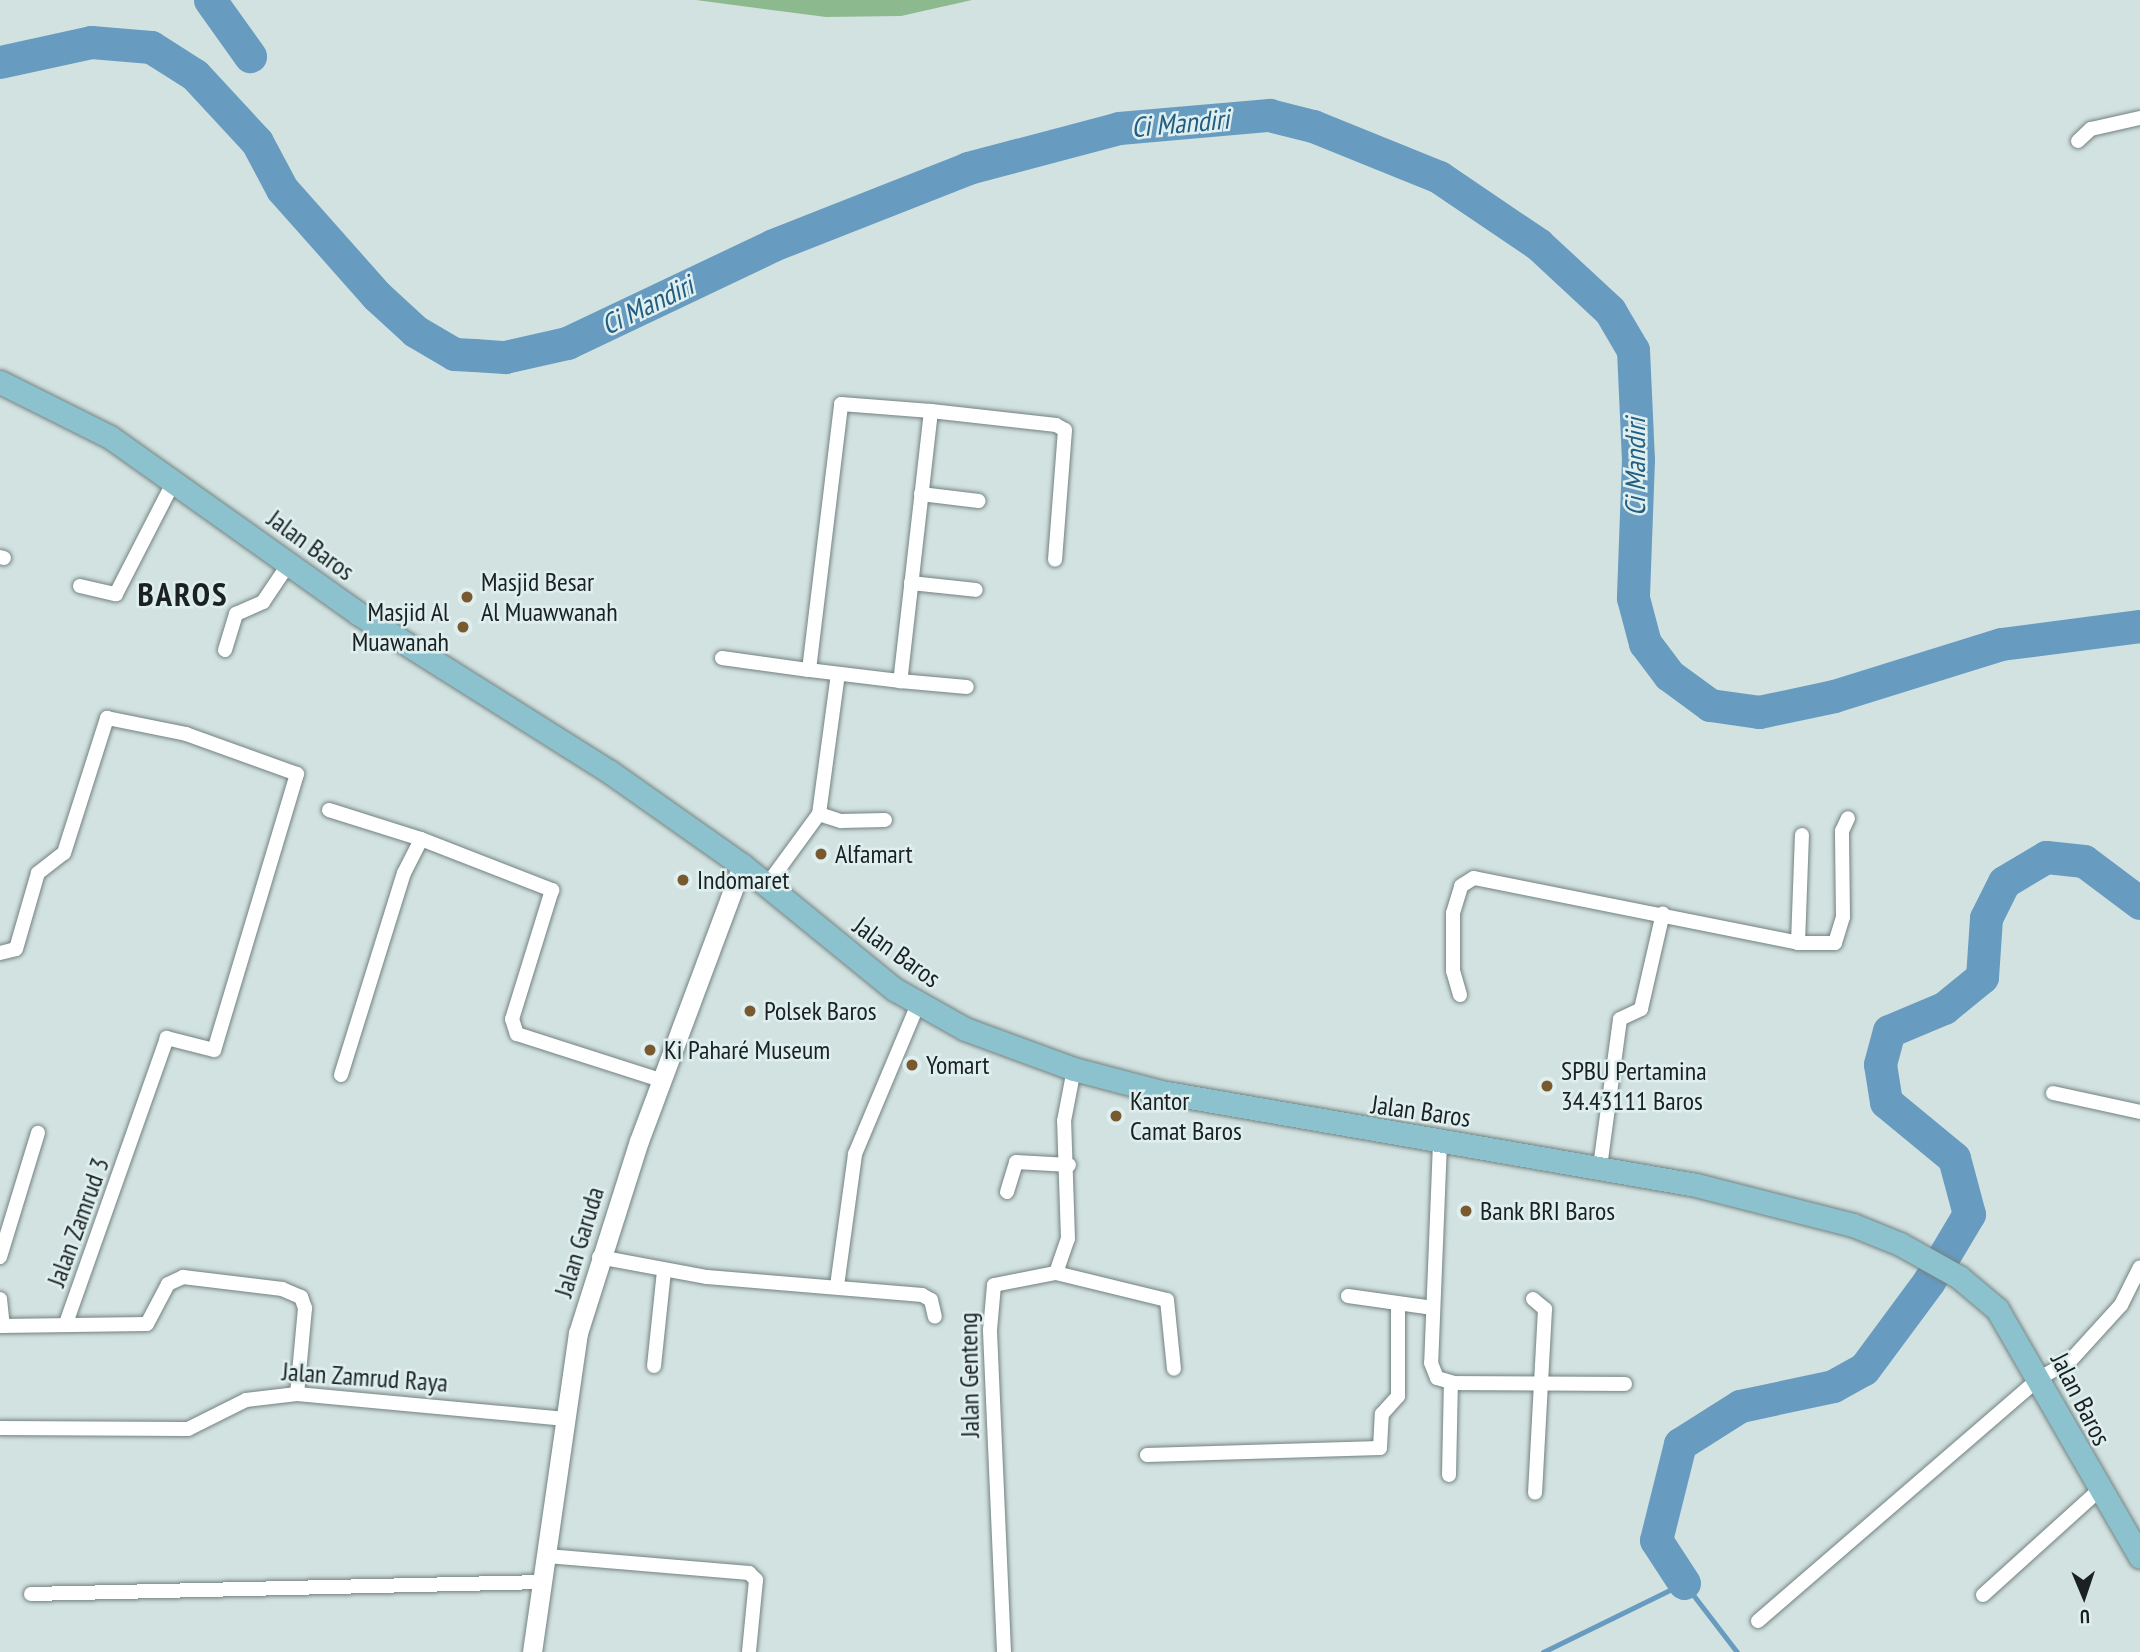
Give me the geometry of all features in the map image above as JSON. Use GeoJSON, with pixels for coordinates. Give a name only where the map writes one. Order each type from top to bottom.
{"type":"FeatureCollection","features":[{"type":"Feature","properties":{"kind":"main road","name":"Jalan Baros"},"geometry":{"type":"LineString","coordinates":[[0,382],[110,437],[289,562],[741,865],[918,1004],[1074,1069],[1161,1092],[1440,1143],[1600,1167],[1794,1209],[1900,1244],[1959,1277],[1997,1309],[2040,1378],[2098,1492],[2140,1558]]}},
{"type":"Feature","properties":{"kind":"street"},"geometry":{"type":"LineString","coordinates":[[2078,141],[2091,129],[2140,118]]}},
{"type":"Feature","properties":{"kind":"street"},"geometry":{"type":"LineString","coordinates":[[809,670],[840,406],[931,411],[1065,430],[1055,560]]}},
{"type":"Feature","properties":{"kind":"street"},"geometry":{"type":"LineString","coordinates":[[900,681],[931,411]]}},
{"type":"Feature","properties":{"kind":"street"},"geometry":{"type":"LineString","coordinates":[[80,586],[116,594],[174,481]]}},
{"type":"Feature","properties":{"kind":"street"},"geometry":{"type":"LineString","coordinates":[[921,494],[979,500]]}},
{"type":"Feature","properties":{"kind":"street"},"geometry":{"type":"LineString","coordinates":[[225,650],[236,614],[262,602],[289,562]]}},
{"type":"Feature","properties":{"kind":"street"},"geometry":{"type":"LineString","coordinates":[[911,583],[976,590]]}},
{"type":"Feature","properties":{"kind":"street"},"geometry":{"type":"LineString","coordinates":[[722,658],[838,674],[967,687]]}},
{"type":"Feature","properties":{"kind":"street"},"geometry":{"type":"LineString","coordinates":[[766,885],[819,814],[838,674]]}},
{"type":"Feature","properties":{"kind":"street","name":"Jalan Zamrud 3"},"geometry":{"type":"LineString","coordinates":[[0,953],[16,949],[38,873],[64,853],[107,718],[199,737],[297,774],[214,1050],[167,1038],[66,1324]]}},
{"type":"Feature","properties":{"kind":"street"},"geometry":{"type":"LineString","coordinates":[[329,810],[421,839],[552,890],[512,1020],[517,1034],[663,1081]]}},
{"type":"Feature","properties":{"kind":"street"},"geometry":{"type":"LineString","coordinates":[[819,814],[841,821],[885,820]]}},
{"type":"Feature","properties":{"kind":"street"},"geometry":{"type":"LineString","coordinates":[[1461,995],[1453,971],[1453,913],[1467,879],[1663,913],[1798,943],[1835,943],[1840,935],[1842,831],[1848,818]]}},
{"type":"Feature","properties":{"kind":"street"},"geometry":{"type":"LineString","coordinates":[[1798,943],[1802,835]]}},
{"type":"Feature","properties":{"kind":"street"},"geometry":{"type":"LineString","coordinates":[[341,1075],[404,873],[421,839]]}},
{"type":"Feature","properties":{"kind":"street","name":"Jalan Garuda"},"geometry":{"type":"LineString","coordinates":[[532,1652],[578,1333],[599,1256],[741,865]]}},
{"type":"Feature","properties":{"kind":"street"},"geometry":{"type":"LineString","coordinates":[[1600,1167],[1620,1019],[1641,1009],[1663,913]]}},
{"type":"Feature","properties":{"kind":"street"},"geometry":{"type":"LineString","coordinates":[[837,1286],[855,1154],[918,1004]]}},
{"type":"Feature","properties":{"kind":"street"},"geometry":{"type":"LineString","coordinates":[[1074,1069],[1064,1121],[1069,1165],[1068,1239],[1056,1273],[1167,1300],[1174,1369]]}},
{"type":"Feature","properties":{"kind":"street"},"geometry":{"type":"LineString","coordinates":[[2053,1093],[2140,1112]]}},
{"type":"Feature","properties":{"kind":"street"},"geometry":{"type":"LineString","coordinates":[[0,1257],[38,1133]]}},
{"type":"Feature","properties":{"kind":"street"},"geometry":{"type":"LineString","coordinates":[[1440,1143],[1432,1370],[1451,1383],[1625,1384]]}},
{"type":"Feature","properties":{"kind":"street"},"geometry":{"type":"LineString","coordinates":[[1007,1192],[1016,1162],[1069,1165]]}},
{"type":"Feature","properties":{"kind":"street"},"geometry":{"type":"LineString","coordinates":[[599,1256],[664,1271],[922,1294],[931,1300],[935,1317]]}},
{"type":"Feature","properties":{"kind":"street"},"geometry":{"type":"LineString","coordinates":[[1758,1621],[2040,1378],[2088,1344],[2121,1305],[2140,1267]]}},
{"type":"Feature","properties":{"kind":"street"},"geometry":{"type":"LineString","coordinates":[[654,1366],[664,1271]]}},
{"type":"Feature","properties":{"kind":"street","name":"Jalan Genteng"},"geometry":{"type":"LineString","coordinates":[[1004,1652],[992,1290],[1002,1279],[1056,1273]]}},
{"type":"Feature","properties":{"kind":"street"},"geometry":{"type":"LineString","coordinates":[[0,1300],[1,1326],[147,1324],[168,1284],[183,1277],[293,1292],[305,1308],[297,1394]]}},
{"type":"Feature","properties":{"kind":"street"},"geometry":{"type":"LineString","coordinates":[[1348,1296],[1398,1306],[1433,1308]]}},
{"type":"Feature","properties":{"kind":"street"},"geometry":{"type":"LineString","coordinates":[[1533,1299],[1545,1305],[1535,1493]]}},
{"type":"Feature","properties":{"kind":"street"},"geometry":{"type":"LineString","coordinates":[[1147,1455],[1380,1448],[1384,1409],[1398,1396],[1398,1306]]}},
{"type":"Feature","properties":{"kind":"street"},"geometry":{"type":"LineString","coordinates":[[1449,1475],[1451,1383]]}},
{"type":"Feature","properties":{"kind":"street","name":"Jalan Zamrud Raya"},"geometry":{"type":"LineString","coordinates":[[0,1428],[188,1429],[246,1400],[297,1394],[566,1419]]}},
{"type":"Feature","properties":{"kind":"street"},"geometry":{"type":"LineString","coordinates":[[1983,1595],[2098,1492]]}},
{"type":"Feature","properties":{"kind":"street"},"geometry":{"type":"LineString","coordinates":[[547,1556],[748,1573],[756,1580],[749,1652]]}},
{"type":"Feature","properties":{"kind":"street"},"geometry":{"type":"LineString","coordinates":[[31,1594],[544,1582]]}},
{"type":"Feature","properties":{"kind":"green space"},"geometry":{"type":"Polygon","coordinates":[[[696,0],[972,0],[901,16],[826,17],[696,0]]]}},
{"type":"Feature","properties":{"kind":"waterway"},"geometry":{"type":"LineString","coordinates":[[210,0],[250,56]]}},
{"type":"Feature","properties":{"kind":"waterway","name":"Ci Mandiri"},"geometry":{"type":"LineString","coordinates":[[0,62],[91,42],[151,47],[195,75],[257,142],[282,189],[377,296],[415,331],[454,354],[505,357],[567,343],[773,245],[968,168],[1119,128],[1269,115],[1313,126],[1439,177],[1538,244],[1610,311],[1633,350],[1638,459],[1633,598],[1645,643],[1669,675],[1710,705],[1759,712],[1834,696],[2001,644],[2140,626]]}},
{"type":"Feature","properties":{"kind":"waterway"},"geometry":{"type":"LineString","coordinates":[[1684,1583],[1656,1540],[1680,1444],[1740,1406],[1833,1386],[1864,1369],[1929,1281],[1969,1214],[1954,1158],[1886,1102],[1880,1064],[1889,1031],[1944,1008],[1982,977],[1986,918],[2004,882],[2046,857],[2084,861],[2140,903]]}},
{"type":"Feature","properties":{"kind":"waterway"},"geometry":{"type":"LineString","coordinates":[[1543,1652],[1684,1583],[1737,1652]]}},
{"type":"Feature","properties":{"kind":"place","name":"Masjid Besar Al Muawwanah"},"geometry":{"type":"Point","coordinates":[467,597]}},
{"type":"Feature","properties":{"kind":"place","name":"Masjid Al Muawanah"},"geometry":{"type":"Point","coordinates":[463,627]}},
{"type":"Feature","properties":{"kind":"place","name":"Alfamart"},"geometry":{"type":"Point","coordinates":[821,854]}},
{"type":"Feature","properties":{"kind":"place","name":"Indomaret"},"geometry":{"type":"Point","coordinates":[683,880]}},
{"type":"Feature","properties":{"kind":"place","name":"Polsek Baros"},"geometry":{"type":"Point","coordinates":[750,1011]}},
{"type":"Feature","properties":{"kind":"place","name":"Ki Paharé Museum"},"geometry":{"type":"Point","coordinates":[650,1050]}},
{"type":"Feature","properties":{"kind":"place","name":"Yomart"},"geometry":{"type":"Point","coordinates":[912,1065]}},
{"type":"Feature","properties":{"kind":"place","name":"SPBU Pertamina 34.43111 Baros"},"geometry":{"type":"Point","coordinates":[1547,1086]}},
{"type":"Feature","properties":{"kind":"place","name":"Kantor Camat Baros"},"geometry":{"type":"Point","coordinates":[1116,1116]}},
{"type":"Feature","properties":{"kind":"place","name":"Bank BRI Baros"},"geometry":{"type":"Point","coordinates":[1466,1211]}},
{"type":"Feature","properties":{"kind":"district","name":"BAROS"},"geometry":{"type":"Point","coordinates":[183,594]}}]}
